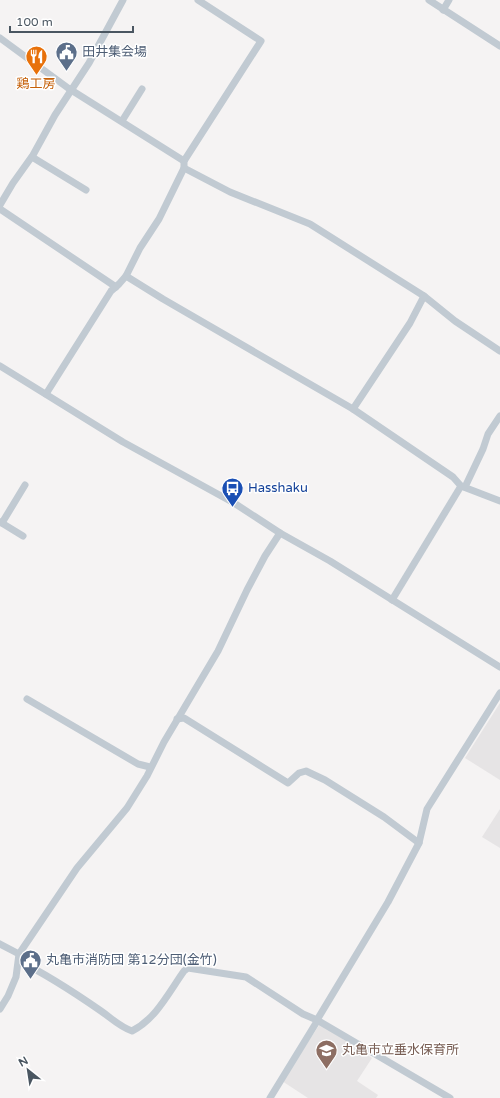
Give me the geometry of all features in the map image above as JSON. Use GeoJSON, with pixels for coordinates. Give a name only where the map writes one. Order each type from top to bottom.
{"type":"FeatureCollection","features":[{"type":"Feature","properties":{"kind":"street"},"geometry":{"type":"LineString","coordinates":[[0,205],[13,183],[32,157],[55,115],[89,63],[123,0]]}},
{"type":"Feature","properties":{"kind":"street"},"geometry":{"type":"LineString","coordinates":[[46,394],[112,291],[126,276],[140,248],[159,219],[184,164],[262,41],[198,0]]}},
{"type":"Feature","properties":{"kind":"street"},"geometry":{"type":"LineString","coordinates":[[429,0],[500,46]]}},
{"type":"Feature","properties":{"kind":"street"},"geometry":{"type":"LineString","coordinates":[[443,10],[449,0]]}},
{"type":"Feature","properties":{"kind":"street"},"geometry":{"type":"LineString","coordinates":[[0,38],[72,90],[122,121],[184,164],[230,192],[310,224],[424,296],[454,321],[500,350]]}},
{"type":"Feature","properties":{"kind":"street"},"geometry":{"type":"LineString","coordinates":[[122,121],[142,89]]}},
{"type":"Feature","properties":{"kind":"street"},"geometry":{"type":"LineString","coordinates":[[32,157],[86,190]]}},
{"type":"Feature","properties":{"kind":"street"},"geometry":{"type":"LineString","coordinates":[[0,209],[116,287]]}},
{"type":"Feature","properties":{"kind":"street"},"geometry":{"type":"LineString","coordinates":[[126,276],[353,409],[453,477],[463,486],[500,501]]}},
{"type":"Feature","properties":{"kind":"street"},"geometry":{"type":"LineString","coordinates":[[353,409],[410,323],[424,296]]}},
{"type":"Feature","properties":{"kind":"street"},"geometry":{"type":"LineString","coordinates":[[0,366],[123,442],[234,503],[280,533],[330,561],[500,666]]}},
{"type":"Feature","properties":{"kind":"street"},"geometry":{"type":"LineString","coordinates":[[392,600],[463,486],[483,449],[488,434],[500,416]]}},
{"type":"Feature","properties":{"kind":"street"},"geometry":{"type":"LineString","coordinates":[[23,536],[1,522],[25,485]]}},
{"type":"Feature","properties":{"kind":"street"},"geometry":{"type":"LineString","coordinates":[[0,1008],[8,996],[16,977],[19,957],[78,868],[127,808],[147,776],[150,767],[177,719],[218,651],[250,583],[280,533]]}},
{"type":"Feature","properties":{"kind":"street"},"geometry":{"type":"LineString","coordinates":[[270,1098],[298,1055],[317,1020],[388,902],[419,843],[427,809],[500,693]]}},
{"type":"Feature","properties":{"kind":"street"},"geometry":{"type":"LineString","coordinates":[[27,699],[138,764],[150,767]]}},
{"type":"Feature","properties":{"kind":"street"},"geometry":{"type":"LineString","coordinates":[[177,719],[184,718],[288,783],[299,773],[306,771],[325,780],[384,817],[419,843]]}},
{"type":"Feature","properties":{"kind":"street"},"geometry":{"type":"LineString","coordinates":[[0,944],[102,1011],[124,1029],[132,1031],[142,1026],[152,1017],[184,971],[188,968],[246,977],[303,1014],[317,1020],[450,1098]]}},
{"type":"Feature","properties":{"kind":"shaded area"},"geometry":{"type":"Polygon","coordinates":[[[500,703],[500,780],[465,758],[500,703]]]}},
{"type":"Feature","properties":{"kind":"shaded area"},"geometry":{"type":"Polygon","coordinates":[[[500,809],[500,848],[482,837],[500,809]]]}},
{"type":"Feature","properties":{"kind":"shaded area","name":"丸亀市立垂水保育所"},"geometry":{"type":"Polygon","coordinates":[[[320,1024],[372,1058],[357,1081],[378,1095],[376,1098],[308,1098],[282,1081],[320,1024]]]}},
{"type":"Feature","properties":{"kind":"place","name":"田井集会場"},"geometry":{"type":"Point","coordinates":[67,72]}},
{"type":"Feature","properties":{"kind":"place","name":"鶏工房"},"geometry":{"type":"Point","coordinates":[36,76]}},
{"type":"Feature","properties":{"kind":"place","name":"Hasshaku"},"geometry":{"type":"Point","coordinates":[232,508]}},
{"type":"Feature","properties":{"kind":"place","name":"丸亀市消防団 第12分団(金竹)"},"geometry":{"type":"Point","coordinates":[31,980]}},
{"type":"Feature","properties":{"kind":"place","name":"丸亀市立垂水保育所"},"geometry":{"type":"Point","coordinates":[327,1070]}}]}
